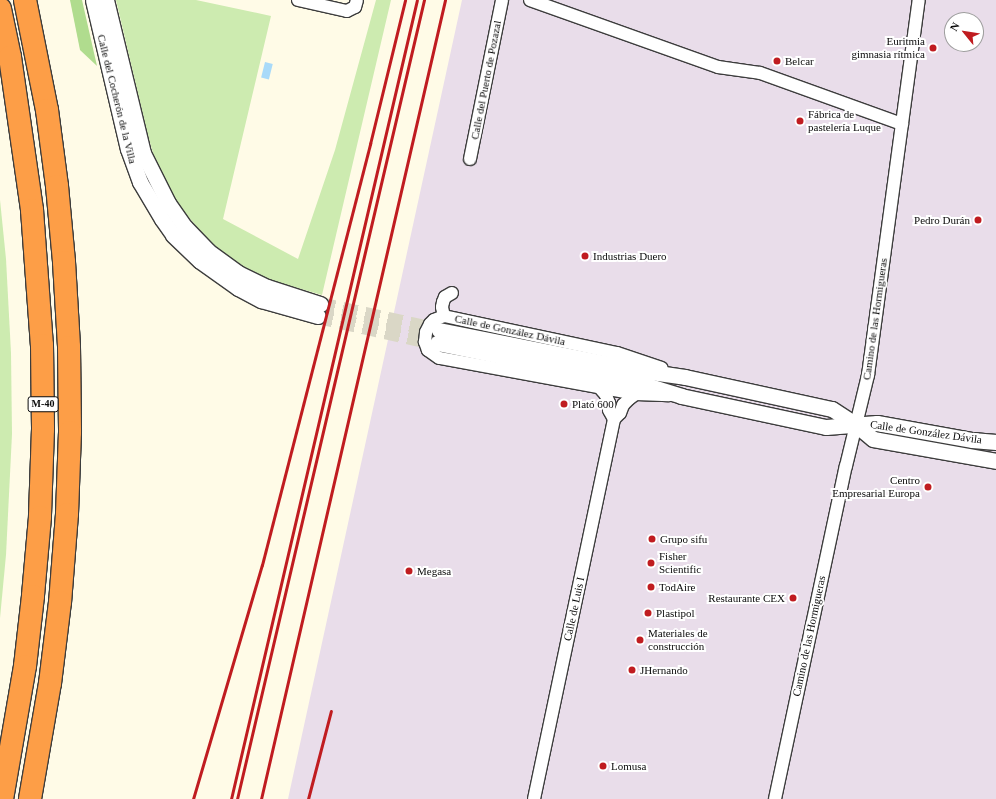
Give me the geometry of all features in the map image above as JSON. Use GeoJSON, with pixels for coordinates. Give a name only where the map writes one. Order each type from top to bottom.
{"type":"FeatureCollection","features":[{"type":"Feature","properties":{"kind":"highway","name":"M-40"},"geometry":{"type":"LineString","coordinates":[[25,0],[46,110],[57,186],[64,262],[69,347],[70,432],[67,514],[60,602],[50,683],[30,799]]}},
{"type":"Feature","properties":{"kind":"highway","name":"M-40"},"geometry":{"type":"LineString","coordinates":[[0,8],[14,79],[32,210],[41,338],[43,429],[40,517],[32,612],[16,726],[2,799]]}},
{"type":"Feature","properties":{"kind":"street","name":"Calle del Cocherón de la Villa"},"geometry":{"type":"LineString","coordinates":[[93,0],[128,149],[140,182],[162,220],[173,235],[200,261],[238,288],[261,300],[319,310],[267,288],[238,273],[208,251],[185,227],[168,203],[143,153],[106,0]]}},
{"type":"Feature","properties":{"kind":"street"},"geometry":{"type":"LineString","coordinates":[[298,0],[350,11],[355,7],[357,0]]}},
{"type":"Feature","properties":{"kind":"street","name":"Calle del Puerto de Pozazal"},"geometry":{"type":"LineString","coordinates":[[470,159],[502,0]]}},
{"type":"Feature","properties":{"kind":"street"},"geometry":{"type":"LineString","coordinates":[[530,0],[718,67],[760,73],[902,124]]}},
{"type":"Feature","properties":{"kind":"street","name":"Camino de las Hormigueras"},"geometry":{"type":"LineString","coordinates":[[775,799],[856,424],[868,375],[919,0]]}},
{"type":"Feature","properties":{"kind":"street"},"geometry":{"type":"LineString","coordinates":[[440,330],[443,302],[445,297],[452,293]]}},
{"type":"Feature","properties":{"kind":"street","name":"Calle de González Dávila"},"geometry":{"type":"LineString","coordinates":[[636,394],[439,358],[428,350],[425,342],[426,332],[434,320],[440,330],[681,396],[826,427],[876,423],[996,442]]}},
{"type":"Feature","properties":{"kind":"street","name":"Calle de González Dávila"},"geometry":{"type":"LineString","coordinates":[[440,330],[644,371],[685,377],[832,409],[856,424],[873,439],[996,461]]}},
{"type":"Feature","properties":{"kind":"street"},"geometry":{"type":"LineString","coordinates":[[600,388],[606,395],[609,403],[609,410],[614,418]]}},
{"type":"Feature","properties":{"kind":"street"},"geometry":{"type":"LineString","coordinates":[[636,394],[681,396]]}},
{"type":"Feature","properties":{"kind":"street","name":"Calle de Luis I"},"geometry":{"type":"LineString","coordinates":[[534,799],[614,418],[620,413],[626,402],[636,394]]}},
{"type":"Feature","properties":{"kind":"shaded area"},"geometry":{"type":"Polygon","coordinates":[[[462,0],[996,0],[996,799],[288,799],[462,0]]]}},
{"type":"Feature","properties":{"kind":"green space"},"geometry":{"type":"Polygon","coordinates":[[[70,0],[82,0],[97,66],[80,50],[70,0]]]}},
{"type":"Feature","properties":{"kind":"green space"},"geometry":{"type":"Polygon","coordinates":[[[116,0],[196,0],[271,16],[223,219],[298,259],[335,150],[376,0],[391,0],[322,295],[270,280],[248,269],[226,255],[209,241],[180,207],[168,187],[155,160],[116,0]]]}},
{"type":"Feature","properties":{"kind":"green space"},"geometry":{"type":"Polygon","coordinates":[[[0,200],[6,259],[11,353],[12,434],[6,555],[0,618],[0,200]]]}},
{"type":"Feature","properties":{"kind":"water"},"geometry":{"type":"Polygon","coordinates":[[[265,62],[273,64],[269,79],[261,78],[265,62]]]}},
{"type":"Feature","properties":{"kind":"tunnel"},"geometry":{"type":"LineString","coordinates":[[320,304],[439,330]]}},
{"type":"Feature","properties":{"kind":"tunnel"},"geometry":{"type":"LineString","coordinates":[[318,316],[437,343]]}},
{"type":"Feature","properties":{"kind":"railway"},"geometry":{"type":"LineString","coordinates":[[193,799],[262,565],[370,144],[405,0]]}},
{"type":"Feature","properties":{"kind":"railway"},"geometry":{"type":"LineString","coordinates":[[231,799],[417,0]]}},
{"type":"Feature","properties":{"kind":"railway"},"geometry":{"type":"LineString","coordinates":[[237,799],[424,0]]}},
{"type":"Feature","properties":{"kind":"railway"},"geometry":{"type":"LineString","coordinates":[[261,799],[445,0]]}},
{"type":"Feature","properties":{"kind":"railway"},"geometry":{"type":"LineString","coordinates":[[308,799],[331,711]]}},
{"type":"Feature","properties":{"kind":"place","name":"Euritmia gimnasia rítmica"},"geometry":{"type":"Point","coordinates":[933,48]}},
{"type":"Feature","properties":{"kind":"place","name":"Belcar"},"geometry":{"type":"Point","coordinates":[777,61]}},
{"type":"Feature","properties":{"kind":"place","name":"Fábrica de pastelería Luque"},"geometry":{"type":"Point","coordinates":[800,121]}},
{"type":"Feature","properties":{"kind":"place","name":"Pedro Durán"},"geometry":{"type":"Point","coordinates":[978,220]}},
{"type":"Feature","properties":{"kind":"place","name":"Industrias Duero"},"geometry":{"type":"Point","coordinates":[585,256]}},
{"type":"Feature","properties":{"kind":"place","name":"Plató 600"},"geometry":{"type":"Point","coordinates":[564,404]}},
{"type":"Feature","properties":{"kind":"place","name":"Centro Empresarial Europa"},"geometry":{"type":"Point","coordinates":[928,487]}},
{"type":"Feature","properties":{"kind":"place","name":"Grupo sifu"},"geometry":{"type":"Point","coordinates":[652,539]}},
{"type":"Feature","properties":{"kind":"place","name":"Fisher Scientific"},"geometry":{"type":"Point","coordinates":[651,563]}},
{"type":"Feature","properties":{"kind":"place","name":"Megasa"},"geometry":{"type":"Point","coordinates":[409,571]}},
{"type":"Feature","properties":{"kind":"place","name":"TodAire"},"geometry":{"type":"Point","coordinates":[651,587]}},
{"type":"Feature","properties":{"kind":"place","name":"Restaurante CEX"},"geometry":{"type":"Point","coordinates":[793,598]}},
{"type":"Feature","properties":{"kind":"place","name":"Plastipol"},"geometry":{"type":"Point","coordinates":[648,613]}},
{"type":"Feature","properties":{"kind":"place","name":"Materiales de construcción"},"geometry":{"type":"Point","coordinates":[640,640]}},
{"type":"Feature","properties":{"kind":"place","name":"JHernando"},"geometry":{"type":"Point","coordinates":[632,670]}},
{"type":"Feature","properties":{"kind":"place","name":"Lomusa"},"geometry":{"type":"Point","coordinates":[603,766]}}]}
